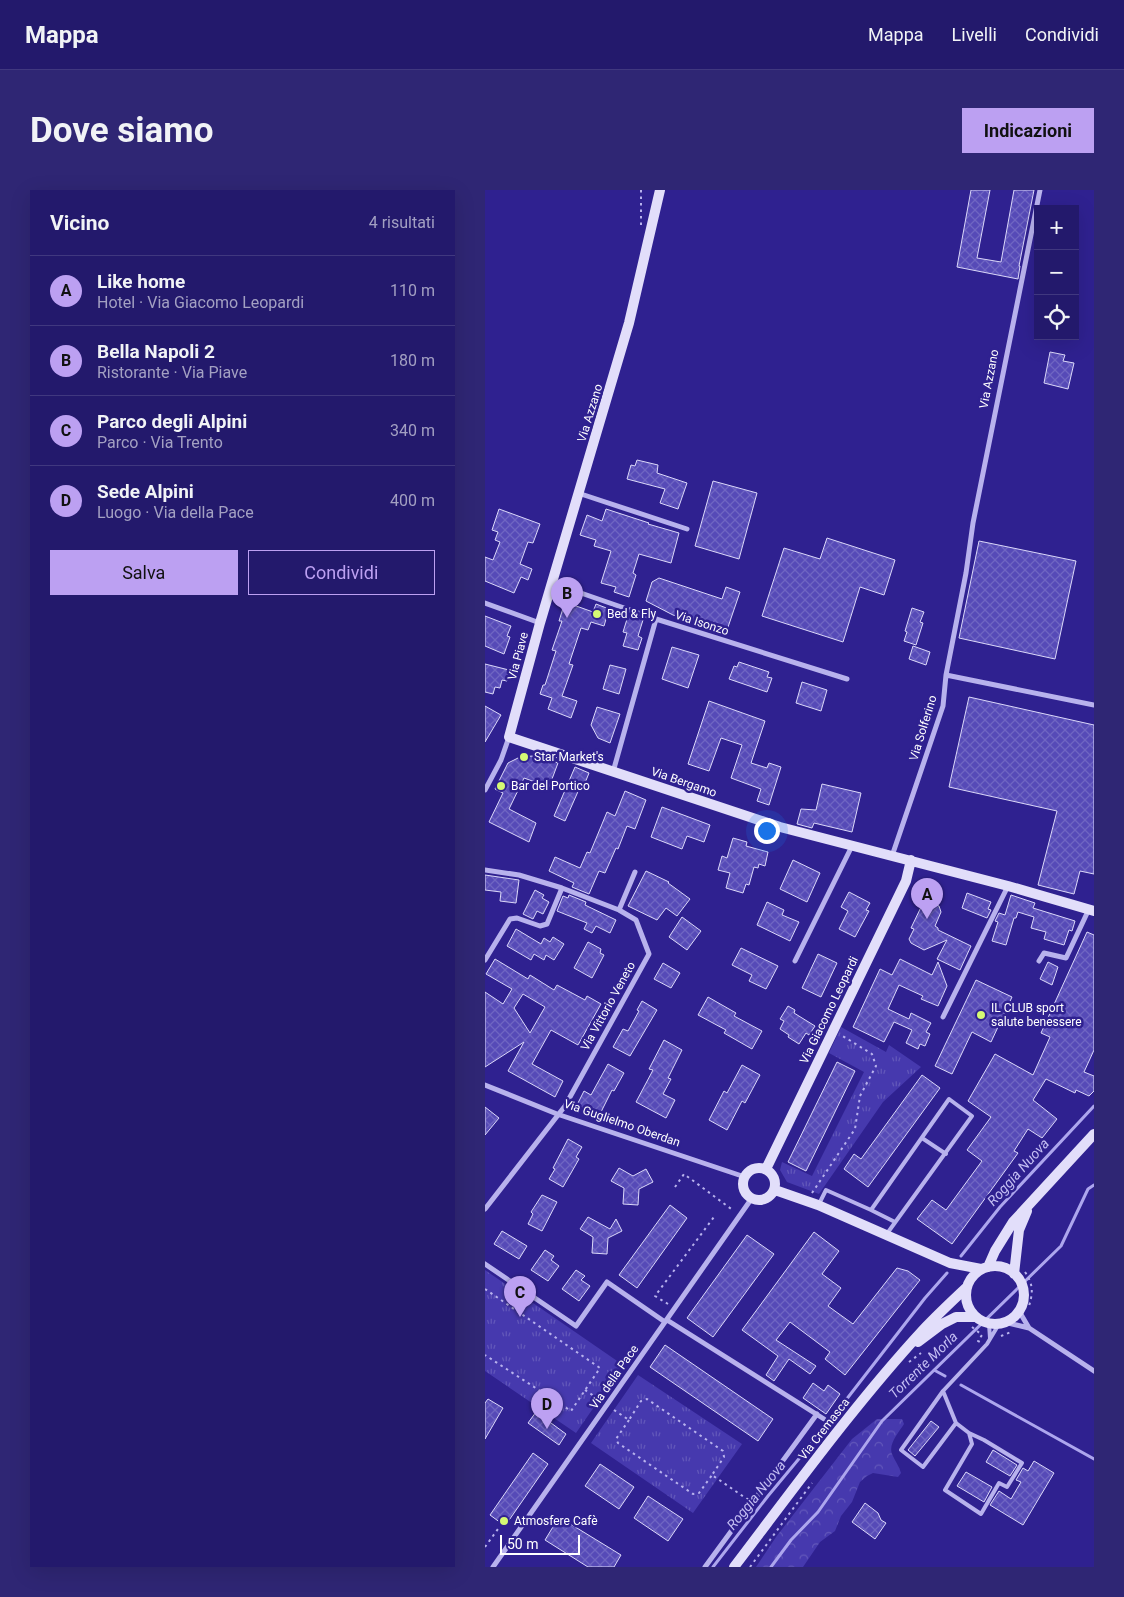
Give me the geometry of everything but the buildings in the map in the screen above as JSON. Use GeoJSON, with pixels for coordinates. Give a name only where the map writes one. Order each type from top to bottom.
{"type":"FeatureCollection","features":[{"type":"Feature","properties":{"kind":"street","name":"Via Azzano"},"geometry":{"type":"LineString","coordinates":[[569,526],[629,323],[661,190]]}},
{"type":"Feature","properties":{"kind":"street","name":"Via Azzano"},"geometry":{"type":"LineString","coordinates":[[966,573],[973,523],[1040,190]]}},
{"type":"Feature","properties":{"kind":"street"},"geometry":{"type":"LineString","coordinates":[[578,493],[687,529]]}},
{"type":"Feature","properties":{"kind":"street","name":"Via Piave"},"geometry":{"type":"LineString","coordinates":[[485,790],[501,760],[509,737],[569,526]]}},
{"type":"Feature","properties":{"kind":"street","name":"Via Solferino"},"geometry":{"type":"LineString","coordinates":[[892,856],[943,706],[946,675],[966,573]]}},
{"type":"Feature","properties":{"kind":"street","name":"Via Isonzo"},"geometry":{"type":"LineString","coordinates":[[552,583],[656,619],[847,679]]}},
{"type":"Feature","properties":{"kind":"street"},"geometry":{"type":"LineString","coordinates":[[485,603],[540,623]]}},
{"type":"Feature","properties":{"kind":"street"},"geometry":{"type":"LineString","coordinates":[[613,772],[656,619]]}},
{"type":"Feature","properties":{"kind":"street"},"geometry":{"type":"LineString","coordinates":[[946,675],[1094,705]]}},
{"type":"Feature","properties":{"kind":"street","name":"Via Bergamo"},"geometry":{"type":"LineString","coordinates":[[509,737],[780,827],[1008,886],[1093,911],[1067,958],[1044,953],[1039,961]]}},
{"type":"Feature","properties":{"kind":"street"},"geometry":{"type":"LineString","coordinates":[[795,961],[852,846]]}},
{"type":"Feature","properties":{"kind":"street","name":"Via Giacomo Leopardi"},"geometry":{"type":"LineString","coordinates":[[766,1169],[906,881],[911,860]]}},
{"type":"Feature","properties":{"kind":"street","name":"Via Vittorio Veneto"},"geometry":{"type":"LineString","coordinates":[[485,870],[519,875],[562,888],[619,910],[635,920],[649,954],[565,1106],[557,1114]]}},
{"type":"Feature","properties":{"kind":"street"},"geometry":{"type":"LineString","coordinates":[[619,910],[635,872]]}},
{"type":"Feature","properties":{"kind":"street"},"geometry":{"type":"LineString","coordinates":[[943,1017],[1008,886]]}},
{"type":"Feature","properties":{"kind":"street"},"geometry":{"type":"LineString","coordinates":[[485,960],[511,919],[517,918],[540,926],[547,924],[562,888]]}},
{"type":"Feature","properties":{"kind":"street","name":"Via Guglielmo Oberdan"},"geometry":{"type":"LineString","coordinates":[[485,1085],[557,1114],[745,1177]]}},
{"type":"Feature","properties":{"kind":"street"},"geometry":{"type":"LineString","coordinates":[[485,1209],[557,1114]]}},
{"type":"Feature","properties":{"kind":"street","name":"Via Cremasca"},"geometry":{"type":"LineString","coordinates":[[734,1567],[838,1431],[899,1356],[985,1268],[1013,1222],[1094,1134]]}},
{"type":"Feature","properties":{"kind":"street"},"geometry":{"type":"LineString","coordinates":[[755,1168],[766,1169],[772,1173],[776,1182],[775,1190],[772,1195],[765,1199],[752,1198],[746,1193],[744,1188],[745,1177],[755,1168]]}},
{"type":"Feature","properties":{"kind":"street"},"geometry":{"type":"LineString","coordinates":[[775,1190],[818,1204],[950,1263],[985,1268],[1005,1268],[1020,1279]]}},
{"type":"Feature","properties":{"kind":"street","name":"Via della Pace"},"geometry":{"type":"LineString","coordinates":[[493,1567],[752,1198]]}},
{"type":"Feature","properties":{"kind":"street","name":"Via Cremasca"},"geometry":{"type":"LineString","coordinates":[[1019,1310],[1023,1299],[1020,1279],[1019,1230],[1029,1206]]}},
{"type":"Feature","properties":{"kind":"street"},"geometry":{"type":"LineString","coordinates":[[950,1263],[969,1283],[967,1304],[975,1320],[1029,1328],[1094,1371]]}},
{"type":"Feature","properties":{"kind":"street"},"geometry":{"type":"LineString","coordinates":[[485,1264],[576,1326],[607,1282],[824,1419]]}},
{"type":"Feature","properties":{"kind":"street"},"geometry":{"type":"LineString","coordinates":[[995,1323],[1013,1318],[1019,1310],[1029,1328]]}},
{"type":"Feature","properties":{"kind":"street","name":"Via Cremasca"},"geometry":{"type":"LineString","coordinates":[[899,1356],[956,1317],[975,1320]]}},
{"type":"Feature","properties":{"kind":"street"},"geometry":{"type":"LineString","coordinates":[[705,1567],[817,1414]]}},
{"type":"Feature","properties":{"kind":"lane"},"geometry":{"type":"LineString","coordinates":[[871,1210],[949,1098],[973,1116],[886,1235]]}},
{"type":"Feature","properties":{"kind":"lane"},"geometry":{"type":"LineString","coordinates":[[922,1138],[945,1154]]}},
{"type":"Feature","properties":{"kind":"lane"},"geometry":{"type":"LineString","coordinates":[[818,1204],[826,1190],[895,1222]]}},
{"type":"Feature","properties":{"kind":"lane"},"geometry":{"type":"LineString","coordinates":[[956,1423],[923,1467],[901,1450],[943,1391],[987,1344],[995,1323]]}},
{"type":"Feature","properties":{"kind":"lane"},"geometry":{"type":"LineString","coordinates":[[990,1338],[995,1323]]}},
{"type":"Feature","properties":{"kind":"lane"},"geometry":{"type":"LineString","coordinates":[[943,1391],[956,1423],[969,1434],[984,1440],[1022,1463],[1007,1487],[999,1483],[981,1514],[945,1490],[972,1444],[969,1434]]}},
{"type":"Feature","properties":{"kind":"path"},"geometry":{"type":"LineString","coordinates":[[807,1201],[855,1129],[860,1096],[876,1066],[872,1054],[833,1030]]}},
{"type":"Feature","properties":{"kind":"path"},"geometry":{"type":"LineString","coordinates":[[675,1187],[684,1174],[740,1216]]}},
{"type":"Feature","properties":{"kind":"path"},"geometry":{"type":"LineString","coordinates":[[671,1307],[655,1296],[714,1217]]}},
{"type":"Feature","properties":{"kind":"path"},"geometry":{"type":"LineString","coordinates":[[1020,1279],[1031,1282]]}},
{"type":"Feature","properties":{"kind":"path"},"geometry":{"type":"LineString","coordinates":[[485,1289],[600,1368],[571,1412],[485,1356]]}},
{"type":"Feature","properties":{"kind":"path"},"geometry":{"type":"LineString","coordinates":[[975,1320],[981,1334]]}},
{"type":"Feature","properties":{"kind":"path"},"geometry":{"type":"LineString","coordinates":[[585,1390],[629,1420]]}},
{"type":"Feature","properties":{"kind":"path"},"geometry":{"type":"LineString","coordinates":[[647,1399],[723,1451],[724,1457],[699,1493],[693,1494],[618,1443],[616,1438],[629,1420],[641,1401],[647,1399]]}},
{"type":"Feature","properties":{"kind":"path"},"geometry":{"type":"LineString","coordinates":[[712,1475],[752,1502]]}},
{"type":"Feature","properties":{"kind":"path"},"geometry":{"type":"LineString","coordinates":[[750,1567],[815,1479]]}},
{"type":"Feature","properties":{"kind":"path"},"geometry":{"type":"LineString","coordinates":[[485,1547],[498,1529]]}},
{"type":"Feature","properties":{"kind":"green space"},"geometry":{"type":"Polygon","coordinates":[[[841,1027],[886,1052],[889,1045],[921,1067],[883,1102],[819,1194],[787,1182],[780,1170],[782,1162],[812,1176],[864,1072],[829,1053],[841,1027]]]}},
{"type":"Feature","properties":{"kind":"green space"},"geometry":{"type":"Polygon","coordinates":[[[485,1270],[623,1365],[576,1433],[485,1371],[485,1270]]]}},
{"type":"Feature","properties":{"kind":"green space"},"geometry":{"type":"Polygon","coordinates":[[[638,1375],[742,1444],[693,1513],[591,1443],[638,1375]]]}},
{"type":"Feature","properties":{"kind":"green space"},"geometry":{"type":"Polygon","coordinates":[[[877,1419],[902,1419],[904,1424],[891,1446],[892,1454],[901,1473],[898,1477],[873,1473],[860,1482],[852,1502],[841,1516],[835,1531],[820,1542],[803,1567],[756,1567],[776,1537],[852,1439],[877,1419]]]}},
{"type":"Feature","properties":{"kind":"waterway","name":"Roggia Nuova"},"geometry":{"type":"LineString","coordinates":[[961,1256],[1000,1207],[1094,1106]]}},
{"type":"Feature","properties":{"kind":"waterway","name":"Torrente Morla"},"geometry":{"type":"LineString","coordinates":[[771,1567],[791,1540],[818,1512],[882,1421],[1061,1246],[1088,1189],[1094,1185]]}},
{"type":"Feature","properties":{"kind":"waterway","name":"Roggia Nuova"},"geometry":{"type":"LineString","coordinates":[[832,1418],[925,1298],[947,1273]]}},
{"type":"Feature","properties":{"kind":"waterway"},"geometry":{"type":"LineString","coordinates":[[934,1370],[945,1376]]}},
{"type":"Feature","properties":{"kind":"waterway"},"geometry":{"type":"LineString","coordinates":[[961,1385],[1094,1459]]}},
{"type":"Feature","properties":{"kind":"waterway","name":"Roggia Nuova"},"geometry":{"type":"LineString","coordinates":[[713,1567],[817,1437]]}},
{"type":"Feature","properties":{"kind":"place","name":"Bed & Fly"},"geometry":{"type":"Point","coordinates":[597,614]}},
{"type":"Feature","properties":{"kind":"place","name":"Bella Napoli 2"},"geometry":{"type":"Point","coordinates":[567,618]}},
{"type":"Feature","properties":{"kind":"place","name":"Star Market's"},"geometry":{"type":"Point","coordinates":[524,757]}},
{"type":"Feature","properties":{"kind":"place","name":"Bar del Portico"},"geometry":{"type":"Point","coordinates":[501,786]}},
{"type":"Feature","properties":{"kind":"place","name":"Like home"},"geometry":{"type":"Point","coordinates":[927,919]}},
{"type":"Feature","properties":{"kind":"place","name":"IL CLUB sport salute benessere"},"geometry":{"type":"Point","coordinates":[981,1015]}},
{"type":"Feature","properties":{"kind":"place","name":"Parco degli Alpini"},"geometry":{"type":"Point","coordinates":[520,1317]}},
{"type":"Feature","properties":{"kind":"place","name":"Sede Alpini"},"geometry":{"type":"Point","coordinates":[547,1429]}},
{"type":"Feature","properties":{"kind":"place","name":"Atmosfere Cafè"},"geometry":{"type":"Point","coordinates":[504,1521]}}]}
